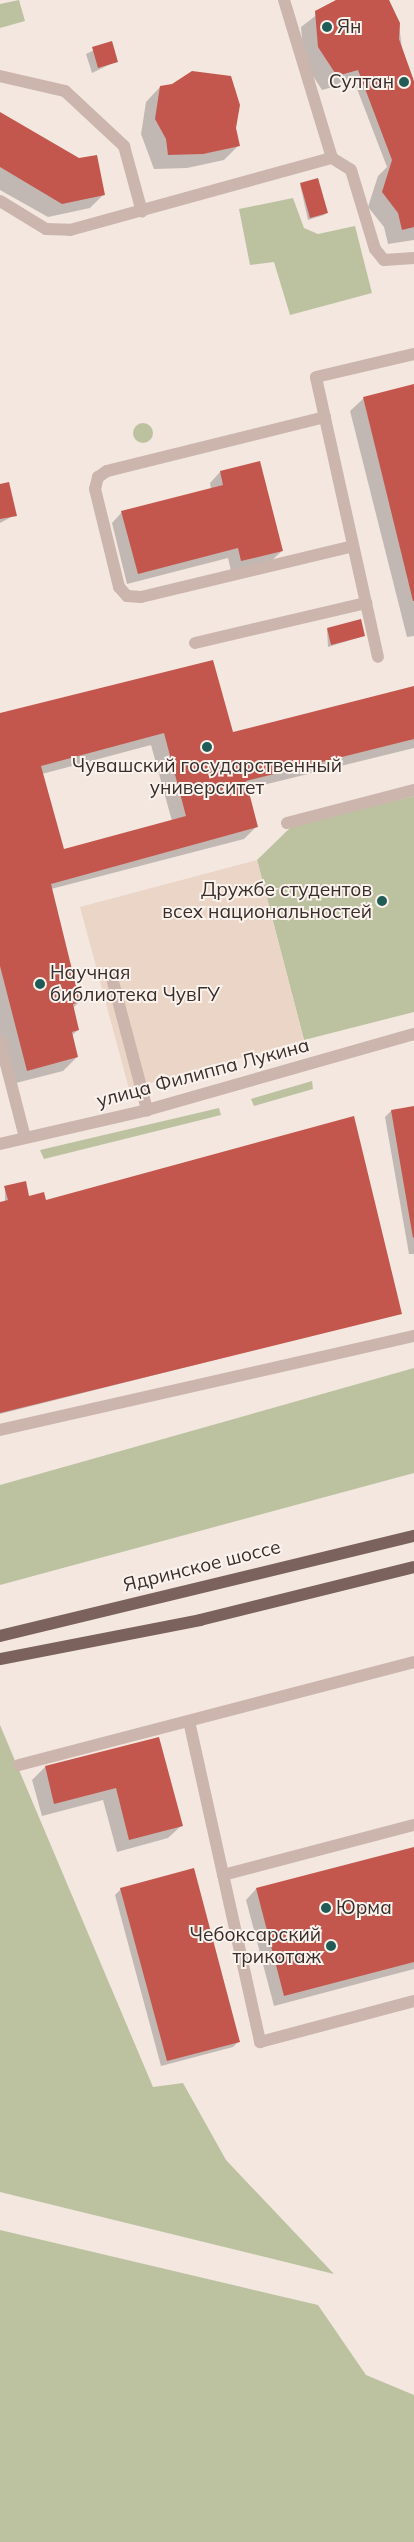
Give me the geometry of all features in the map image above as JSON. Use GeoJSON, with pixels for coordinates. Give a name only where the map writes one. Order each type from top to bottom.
{"type":"FeatureCollection","features":[{"type":"Feature","properties":{"kind":"main road","name":"Ядринское шоссе"},"geometry":{"type":"LineString","coordinates":[[0,1636],[414,1536]]}},
{"type":"Feature","properties":{"kind":"main road"},"geometry":{"type":"LineString","coordinates":[[0,1659],[200,1620],[414,1567]]}},
{"type":"Feature","properties":{"kind":"street"},"geometry":{"type":"LineString","coordinates":[[284,0],[332,158],[351,170],[375,249],[384,260],[414,258]]}},
{"type":"Feature","properties":{"kind":"street"},"geometry":{"type":"LineString","coordinates":[[0,76],[65,91],[124,146],[142,212]]}},
{"type":"Feature","properties":{"kind":"street"},"geometry":{"type":"LineString","coordinates":[[0,201],[46,229],[70,230],[142,212],[332,158]]}},
{"type":"Feature","properties":{"kind":"street"},"geometry":{"type":"LineString","coordinates":[[378,657],[316,377],[414,354]]}},
{"type":"Feature","properties":{"kind":"street"},"geometry":{"type":"LineString","coordinates":[[325,417],[107,471],[98,476],[95,489],[119,587],[127,596],[141,597],[353,546]]}},
{"type":"Feature","properties":{"kind":"street"},"geometry":{"type":"LineString","coordinates":[[195,643],[366,603]]}},
{"type":"Feature","properties":{"kind":"street"},"geometry":{"type":"LineString","coordinates":[[287,823],[414,790]]}},
{"type":"Feature","properties":{"kind":"street"},"geometry":{"type":"LineString","coordinates":[[112,978],[147,1110]]}},
{"type":"Feature","properties":{"kind":"street","name":"улица Филиппа Лукина"},"geometry":{"type":"LineString","coordinates":[[0,1144],[147,1110],[414,1034]]}},
{"type":"Feature","properties":{"kind":"street"},"geometry":{"type":"LineString","coordinates":[[0,1041],[25,1138]]}},
{"type":"Feature","properties":{"kind":"street"},"geometry":{"type":"LineString","coordinates":[[0,1430],[414,1336]]}},
{"type":"Feature","properties":{"kind":"street"},"geometry":{"type":"LineString","coordinates":[[19,1765],[414,1662]]}},
{"type":"Feature","properties":{"kind":"street"},"geometry":{"type":"LineString","coordinates":[[189,1721],[260,2042],[414,2001]]}},
{"type":"Feature","properties":{"kind":"street"},"geometry":{"type":"LineString","coordinates":[[223,1875],[414,1825]]}},
{"type":"Feature","properties":{"kind":"green space"},"geometry":{"type":"Polygon","coordinates":[[[19,0],[25,21],[0,28],[0,4],[19,0]]]}},
{"type":"Feature","properties":{"kind":"green space"},"geometry":{"type":"Polygon","coordinates":[[[293,198],[304,228],[318,234],[355,226],[372,293],[290,315],[274,262],[250,265],[239,209],[293,198]]]}},
{"type":"Feature","properties":{"kind":"green space"},"geometry":{"type":"Polygon","coordinates":[[[143,423],[150,426],[153,433],[150,440],[143,443],[136,440],[133,433],[136,426],[143,423]]]}},
{"type":"Feature","properties":{"kind":"green space"},"geometry":{"type":"Polygon","coordinates":[[[414,796],[414,1012],[304,1040],[257,860],[292,826],[414,796]]]}},
{"type":"Feature","properties":{"kind":"green space"},"geometry":{"type":"Polygon","coordinates":[[[312,1081],[313,1089],[254,1106],[251,1099],[312,1081]]]}},
{"type":"Feature","properties":{"kind":"green space"},"geometry":{"type":"Polygon","coordinates":[[[219,1108],[221,1115],[44,1159],[40,1150],[219,1108]]]}},
{"type":"Feature","properties":{"kind":"green space"},"geometry":{"type":"Polygon","coordinates":[[[414,1368],[414,1473],[0,1585],[0,1485],[414,1368]]]}},
{"type":"Feature","properties":{"kind":"green space"},"geometry":{"type":"Polygon","coordinates":[[[0,1725],[153,2087],[183,2083],[226,2160],[334,2274],[0,2192],[0,1725]]]}},
{"type":"Feature","properties":{"kind":"green space"},"geometry":{"type":"Polygon","coordinates":[[[0,2230],[318,2305],[366,2375],[414,2395],[414,2542],[0,2542],[0,2230]]]}},
{"type":"Feature","properties":{"kind":"shaded area"},"geometry":{"type":"Polygon","coordinates":[[[257,860],[304,1040],[129,1089],[80,907],[257,860]]]}},
{"type":"Feature","properties":{"kind":"building"},"geometry":{"type":"Polygon","coordinates":[[[336,0],[389,0],[400,23],[399,39],[414,81],[414,227],[402,230],[398,213],[382,192],[392,160],[358,70],[337,76],[318,47],[315,11],[336,0]]]}},
{"type":"Feature","properties":{"kind":"building"},"geometry":{"type":"Polygon","coordinates":[[[112,41],[118,62],[98,68],[92,47],[112,41]]]}},
{"type":"Feature","properties":{"kind":"building"},"geometry":{"type":"Polygon","coordinates":[[[192,71],[231,76],[240,105],[236,128],[240,146],[203,154],[168,155],[166,139],[155,119],[160,86],[172,84],[192,71]]]}},
{"type":"Feature","properties":{"kind":"building"},"geometry":{"type":"Polygon","coordinates":[[[0,112],[79,158],[97,155],[105,195],[62,204],[0,167],[0,112]]]}},
{"type":"Feature","properties":{"kind":"building"},"geometry":{"type":"Polygon","coordinates":[[[318,178],[328,213],[310,218],[300,183],[318,178]]]}},
{"type":"Feature","properties":{"kind":"building"},"geometry":{"type":"Polygon","coordinates":[[[414,384],[414,601],[413,601],[363,397],[414,384]]]}},
{"type":"Feature","properties":{"kind":"building"},"geometry":{"type":"Polygon","coordinates":[[[260,461],[283,551],[241,561],[238,548],[138,574],[121,511],[223,485],[220,471],[260,461]]]}},
{"type":"Feature","properties":{"kind":"building"},"geometry":{"type":"Polygon","coordinates":[[[9,482],[17,516],[0,519],[0,484],[9,482]]]}},
{"type":"Feature","properties":{"kind":"building"},"geometry":{"type":"Polygon","coordinates":[[[361,619],[365,636],[331,645],[327,628],[361,619]]]}},
{"type":"Feature","properties":{"kind":"building"},"geometry":{"type":"Polygon","coordinates":[[[213,660],[233,732],[414,686],[414,739],[246,781],[258,827],[51,884],[80,1002],[73,1004],[79,1030],[72,1032],[78,1057],[27,1071],[0,966],[0,713],[213,660]],[[164,733],[41,766],[64,849],[186,816],[164,733]]]}},
{"type":"Feature","properties":{"kind":"building"},"geometry":{"type":"Polygon","coordinates":[[[414,1106],[414,1237],[413,1238],[391,1110],[414,1106]]]}},
{"type":"Feature","properties":{"kind":"building"},"geometry":{"type":"Polygon","coordinates":[[[354,1116],[402,1314],[0,1413],[0,1202],[8,1200],[4,1186],[26,1181],[29,1196],[44,1192],[46,1200],[354,1116]]]}},
{"type":"Feature","properties":{"kind":"building"},"geometry":{"type":"Polygon","coordinates":[[[159,1737],[183,1826],[129,1840],[116,1788],[54,1804],[45,1766],[159,1737]]]}},
{"type":"Feature","properties":{"kind":"building"},"geometry":{"type":"Polygon","coordinates":[[[414,1847],[414,1962],[284,1996],[256,1888],[414,1847]]]}},
{"type":"Feature","properties":{"kind":"building"},"geometry":{"type":"Polygon","coordinates":[[[194,1868],[240,2042],[167,2061],[120,1888],[194,1868]]]}},
{"type":"Feature","properties":{"kind":"place","name":"Ян"},"geometry":{"type":"Point","coordinates":[327,27]}},
{"type":"Feature","properties":{"kind":"place","name":"Султан"},"geometry":{"type":"Point","coordinates":[404,82]}},
{"type":"Feature","properties":{"kind":"place","name":"Чувашский государственный университет"},"geometry":{"type":"Point","coordinates":[207,747]}},
{"type":"Feature","properties":{"kind":"place","name":"Дружбе студентов всех национальностей"},"geometry":{"type":"Point","coordinates":[382,901]}},
{"type":"Feature","properties":{"kind":"place","name":"Научная библиотека ЧувГУ"},"geometry":{"type":"Point","coordinates":[40,984]}},
{"type":"Feature","properties":{"kind":"place","name":"Юрма"},"geometry":{"type":"Point","coordinates":[326,1908]}},
{"type":"Feature","properties":{"kind":"place","name":"Чебоксарский трикотаж"},"geometry":{"type":"Point","coordinates":[331,1946]}}]}
